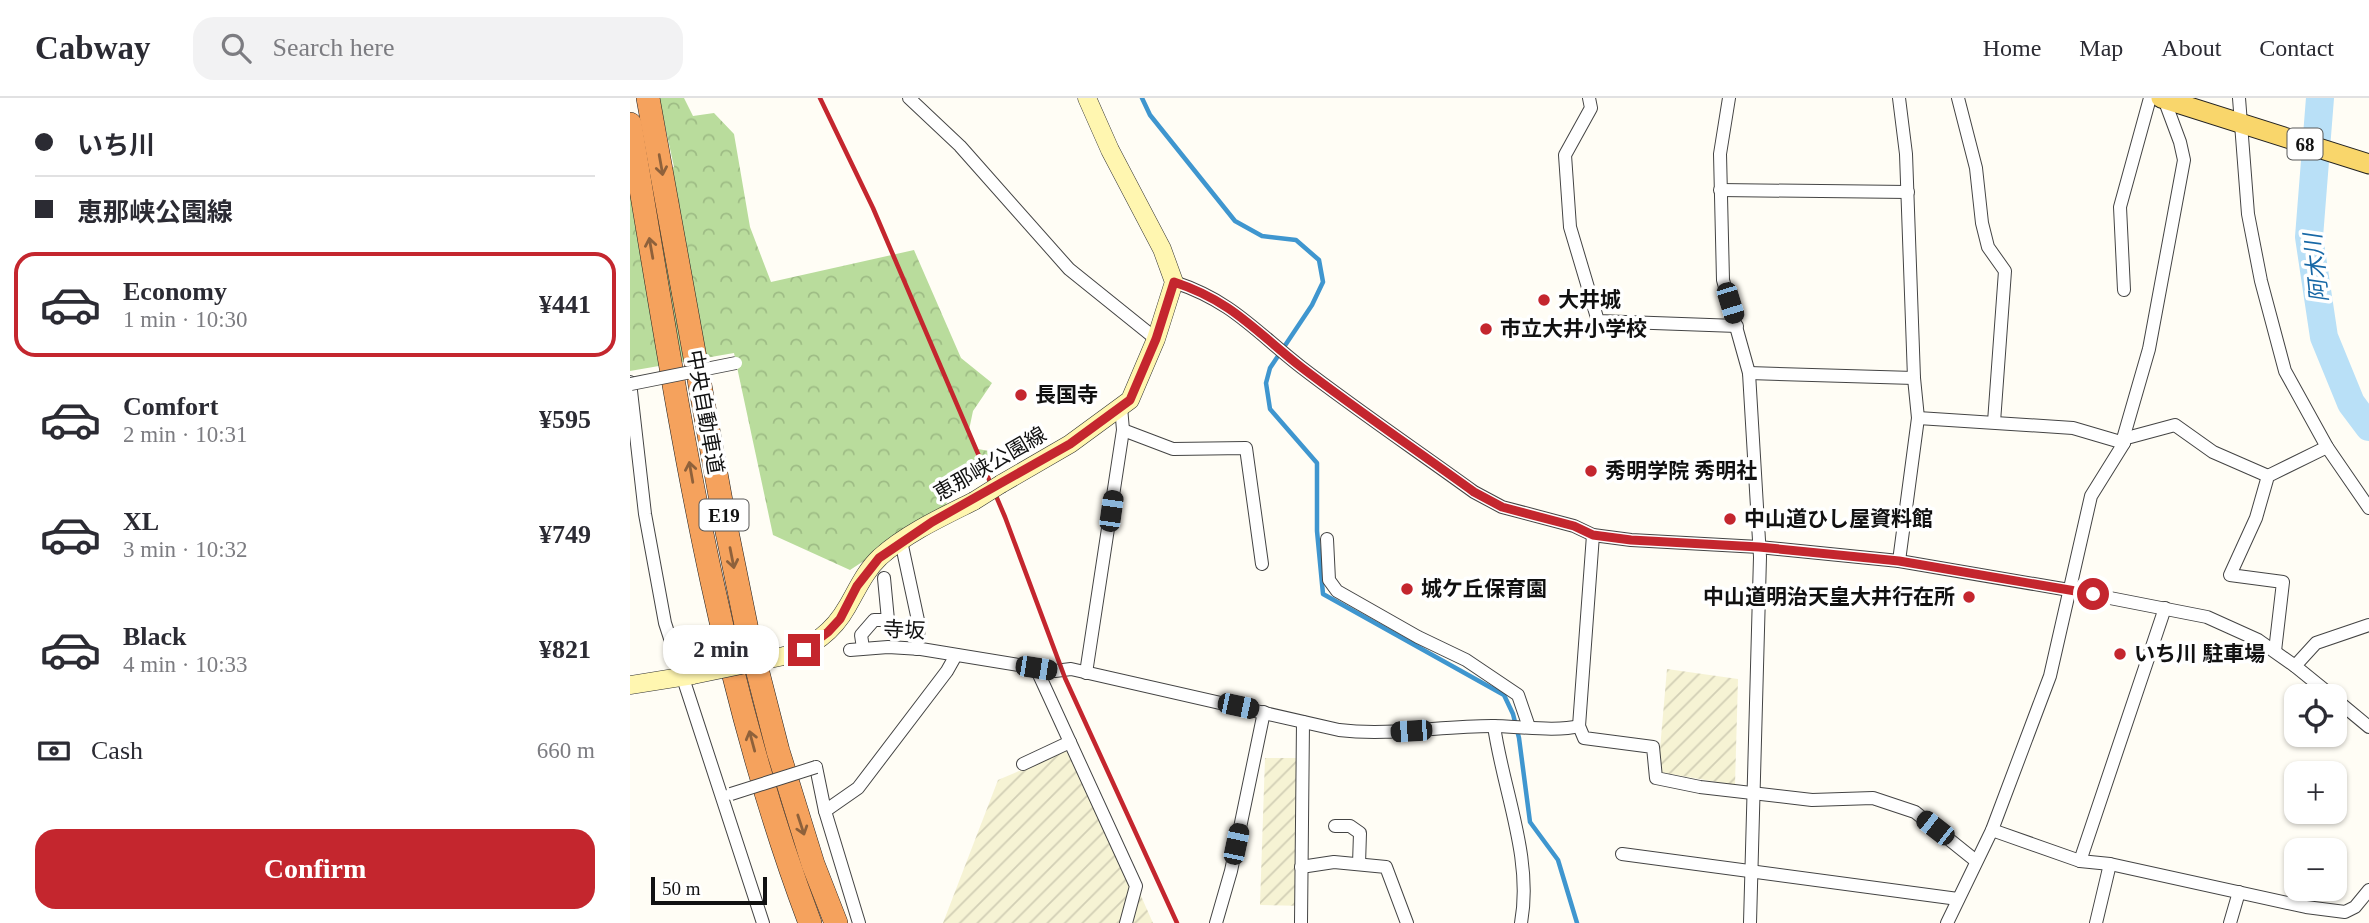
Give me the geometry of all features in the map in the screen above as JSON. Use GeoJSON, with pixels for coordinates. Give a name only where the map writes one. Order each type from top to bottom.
{"type":"FeatureCollection","features":[{"type":"Feature","properties":{"kind":"highway","name":"中央自動車道"},"geometry":{"type":"LineString","coordinates":[[648,98],[747,631],[778,751],[813,864],[836,923]]}},
{"type":"Feature","properties":{"kind":"highway","name":"中央自動車道"},"geometry":{"type":"LineString","coordinates":[[630,124],[699,516],[724,637],[791,873],[810,923]]}},
{"type":"Feature","properties":{"kind":"main road"},"geometry":{"type":"LineString","coordinates":[[1087,98],[1110,150],[1162,249],[1174,282]]}},
{"type":"Feature","properties":{"kind":"main road","name":"68"},"geometry":{"type":"LineString","coordinates":[[2158,98],[2369,164]]}},
{"type":"Feature","properties":{"kind":"main road","name":"恵那峡公園線"},"geometry":{"type":"LineString","coordinates":[[630,685],[688,676],[804,650],[840,619],[857,586],[871,567],[901,541],[1070,444],[1130,400],[1156,339],[1174,282]]}},
{"type":"Feature","properties":{"kind":"street"},"geometry":{"type":"LineString","coordinates":[[909,98],[960,146],[1069,269],[1156,339]]}},
{"type":"Feature","properties":{"kind":"street"},"geometry":{"type":"LineString","coordinates":[[1589,98],[1591,108],[1565,155],[1570,227],[1598,321],[1737,326]]}},
{"type":"Feature","properties":{"kind":"street"},"geometry":{"type":"LineString","coordinates":[[1729,98],[1720,154],[1723,280],[1749,373],[1759,547],[1750,923]]}},
{"type":"Feature","properties":{"kind":"street"},"geometry":{"type":"LineString","coordinates":[[1899,98],[1906,154],[1914,378],[1919,418],[1899,561]]}},
{"type":"Feature","properties":{"kind":"street"},"geometry":{"type":"LineString","coordinates":[[1958,98],[1976,168],[1982,223],[1988,247],[2005,271],[1994,422]]}},
{"type":"Feature","properties":{"kind":"street"},"geometry":{"type":"LineString","coordinates":[[2124,290],[2120,207],[2158,98]]}},
{"type":"Feature","properties":{"kind":"street"},"geometry":{"type":"LineString","coordinates":[[1947,923],[1992,830],[2050,676],[2091,496],[2124,441],[2149,349],[2184,160],[2180,142],[2158,98]]}},
{"type":"Feature","properties":{"kind":"street"},"geometry":{"type":"LineString","coordinates":[[2239,98],[2248,214],[2285,371],[2327,447],[2369,508]]}},
{"type":"Feature","properties":{"kind":"street"},"geometry":{"type":"LineString","coordinates":[[1720,190],[1908,192]]}},
{"type":"Feature","properties":{"kind":"street"},"geometry":{"type":"LineString","coordinates":[[1174,282],[1193,288],[1227,306],[1300,366],[1474,492],[1502,507],[1574,526],[1593,535],[1899,561],[2207,617],[2236,628],[2275,651],[2317,684]]}},
{"type":"Feature","properties":{"kind":"street"},"geometry":{"type":"LineString","coordinates":[[736,363],[630,383],[647,527],[665,624],[688,676],[727,797],[763,923]]}},
{"type":"Feature","properties":{"kind":"street"},"geometry":{"type":"LineString","coordinates":[[1749,373],[1914,378]]}},
{"type":"Feature","properties":{"kind":"street"},"geometry":{"type":"LineString","coordinates":[[1086,673],[1123,430],[1121,407]]}},
{"type":"Feature","properties":{"kind":"street"},"geometry":{"type":"LineString","coordinates":[[1919,418],[2073,428],[2124,441],[2175,425],[2213,452],[2268,476]]}},
{"type":"Feature","properties":{"kind":"street"},"geometry":{"type":"LineString","coordinates":[[1123,430],[1173,449],[1246,448],[1262,564]]}},
{"type":"Feature","properties":{"kind":"street"},"geometry":{"type":"LineString","coordinates":[[2275,651],[2283,582],[2230,575],[2256,518],[2268,476],[2327,447]]}},
{"type":"Feature","properties":{"kind":"street"},"geometry":{"type":"LineString","coordinates":[[1593,535],[1579,726],[1584,738],[1653,747],[1656,778],[1700,787],[1812,800],[1873,798],[1915,813],[1976,860]]}},
{"type":"Feature","properties":{"kind":"street"},"geometry":{"type":"LineString","coordinates":[[1327,539],[1329,580],[1337,591],[1418,637],[1466,660],[1518,695],[1529,727]]}},
{"type":"Feature","properties":{"kind":"street"},"geometry":{"type":"LineString","coordinates":[[901,541],[919,625],[917,649]]}},
{"type":"Feature","properties":{"kind":"street","name":"寺坂"},"geometry":{"type":"LineString","coordinates":[[884,578],[888,620],[874,620],[861,635],[856,649],[917,649],[1055,671],[1071,669],[1359,733],[1494,726],[1579,726]]}},
{"type":"Feature","properties":{"kind":"street"},"geometry":{"type":"LineString","coordinates":[[2080,861],[2165,608]]}},
{"type":"Feature","properties":{"kind":"street"},"geometry":{"type":"LineString","coordinates":[[2295,666],[2316,643],[2369,625]]}},
{"type":"Feature","properties":{"kind":"street"},"geometry":{"type":"LineString","coordinates":[[825,811],[859,788],[947,671],[956,654]]}},
{"type":"Feature","properties":{"kind":"street"},"geometry":{"type":"LineString","coordinates":[[1036,668],[1136,886],[1126,923]]}},
{"type":"Feature","properties":{"kind":"street"},"geometry":{"type":"LineString","coordinates":[[2347,709],[2369,727]]}},
{"type":"Feature","properties":{"kind":"street"},"geometry":{"type":"LineString","coordinates":[[1216,923],[1231,871],[1264,712]]}},
{"type":"Feature","properties":{"kind":"street"},"geometry":{"type":"LineString","coordinates":[[1300,923],[1303,722]]}},
{"type":"Feature","properties":{"kind":"street"},"geometry":{"type":"LineString","coordinates":[[1494,726],[1498,755],[1519,838],[1524,909],[1521,923]]}},
{"type":"Feature","properties":{"kind":"street"},"geometry":{"type":"LineString","coordinates":[[1023,764],[1070,742]]}},
{"type":"Feature","properties":{"kind":"street"},"geometry":{"type":"LineString","coordinates":[[727,797],[816,767],[825,811],[859,923]]}},
{"type":"Feature","properties":{"kind":"street"},"geometry":{"type":"LineString","coordinates":[[1335,826],[1350,826],[1360,833],[1359,864]]}},
{"type":"Feature","properties":{"kind":"street"},"geometry":{"type":"LineString","coordinates":[[1992,830],[2080,861],[2110,864],[2306,907],[2345,912],[2352,917],[2369,890]]}},
{"type":"Feature","properties":{"kind":"street"},"geometry":{"type":"LineString","coordinates":[[1622,854],[1958,899]]}},
{"type":"Feature","properties":{"kind":"street"},"geometry":{"type":"LineString","coordinates":[[1301,866],[1334,862],[1385,867],[1407,923]]}},
{"type":"Feature","properties":{"kind":"street"},"geometry":{"type":"LineString","coordinates":[[2096,923],[2110,864]]}},
{"type":"Feature","properties":{"kind":"street"},"geometry":{"type":"LineString","coordinates":[[2230,923],[2239,892]]}},
{"type":"Feature","properties":{"kind":"shaded area"},"geometry":{"type":"Polygon","coordinates":[[[1667,669],[1738,679],[1735,785],[1658,772],[1667,669]]]}},
{"type":"Feature","properties":{"kind":"shaded area"},"geometry":{"type":"Polygon","coordinates":[[[1075,747],[1153,923],[943,923],[998,780],[1075,747]]]}},
{"type":"Feature","properties":{"kind":"shaded area"},"geometry":{"type":"Polygon","coordinates":[[[1265,758],[1303,758],[1308,906],[1260,905],[1265,758]]]}},
{"type":"Feature","properties":{"kind":"green space"},"geometry":{"type":"Polygon","coordinates":[[[659,98],[684,98],[693,116],[714,113],[734,134],[750,227],[771,282],[914,250],[961,358],[992,383],[973,411],[969,430],[978,449],[1005,454],[995,472],[960,481],[943,509],[850,570],[773,535],[734,353],[630,371],[630,193],[674,167],[659,98]]]}},
{"type":"Feature","properties":{"kind":"waterway"},"geometry":{"type":"LineString","coordinates":[[1142,98],[1150,115],[1235,221],[1262,236],[1296,240],[1319,260],[1323,282],[1312,305],[1270,368],[1266,383],[1270,409],[1317,463],[1317,531],[1323,594],[1504,695],[1513,714],[1519,738],[1530,822],[1558,860],[1577,923]]}},
{"type":"Feature","properties":{"kind":"waterway","name":"阿木川"},"geometry":{"type":"LineString","coordinates":[[2320,98],[2309,237],[2324,337],[2351,403],[2369,427]]}},
{"type":"Feature","properties":{"kind":"railway"},"geometry":{"type":"LineString","coordinates":[[820,98],[873,208],[1005,517],[1065,678],[1177,923]]}},
{"type":"Feature","properties":{"kind":"place","name":"大井城"},"geometry":{"type":"Point","coordinates":[1544,300]}},
{"type":"Feature","properties":{"kind":"place","name":"市立大井小学校"},"geometry":{"type":"Point","coordinates":[1486,329]}},
{"type":"Feature","properties":{"kind":"place","name":"長国寺"},"geometry":{"type":"Point","coordinates":[1021,395]}},
{"type":"Feature","properties":{"kind":"place","name":"秀明学院 秀明社"},"geometry":{"type":"Point","coordinates":[1591,471]}},
{"type":"Feature","properties":{"kind":"place","name":"中山道ひし屋資料館"},"geometry":{"type":"Point","coordinates":[1730,519]}},
{"type":"Feature","properties":{"kind":"place","name":"城ケ丘保育園"},"geometry":{"type":"Point","coordinates":[1407,589]}},
{"type":"Feature","properties":{"kind":"place","name":"中山道明治天皇大井行在所"},"geometry":{"type":"Point","coordinates":[1969,597]}},
{"type":"Feature","properties":{"kind":"place","name":"いち川 駐車場"},"geometry":{"type":"Point","coordinates":[2120,654]}},
{"type":"Feature","properties":{"kind":"route"},"geometry":{"type":"LineString","coordinates":[[804,650],[840,619],[857,586],[871,567],[901,541],[1070,444],[1130,400],[1156,339],[1174,282],[1193,288],[1227,306],[1251,323],[1300,366],[1474,492],[1502,507],[1574,526],[1593,535],[1899,561],[2093,594]]}}]}
